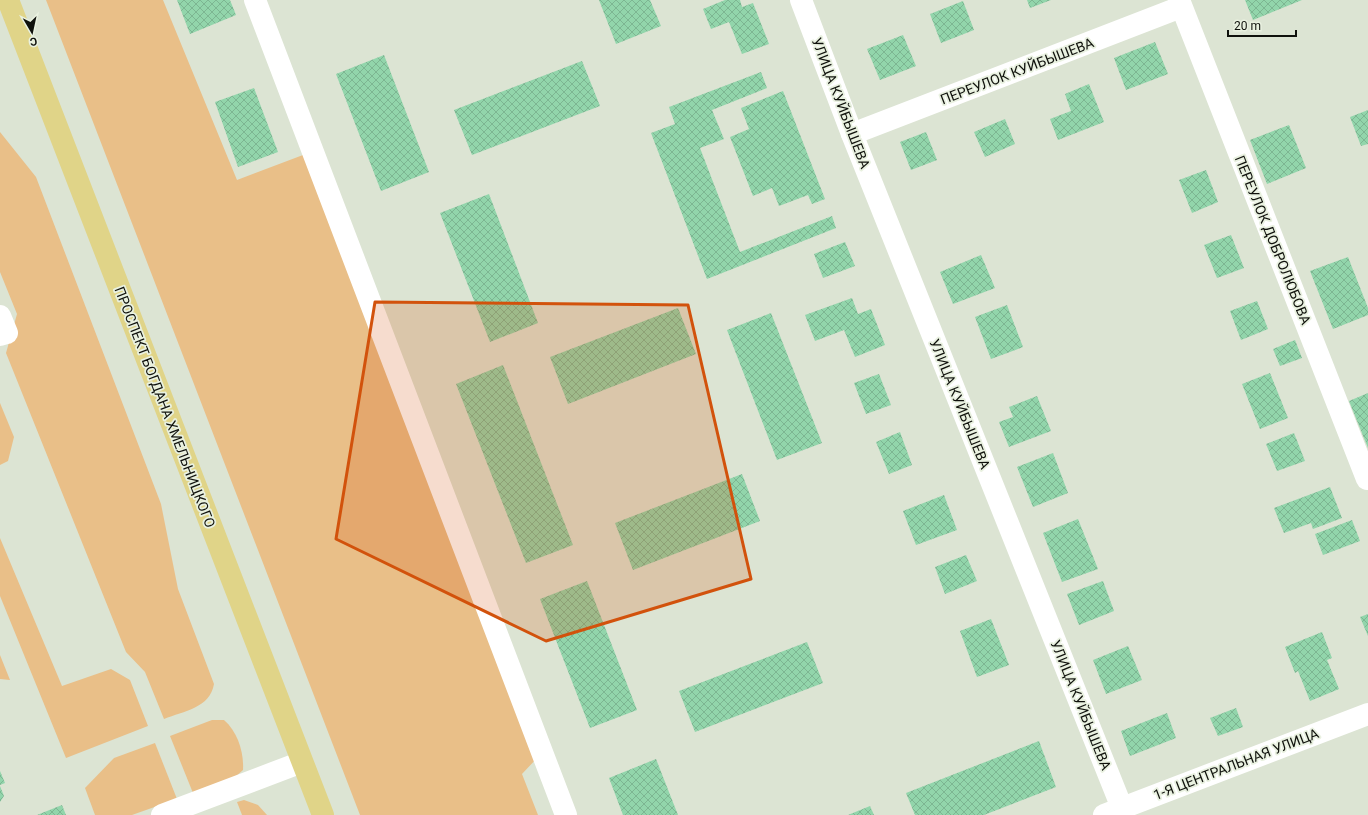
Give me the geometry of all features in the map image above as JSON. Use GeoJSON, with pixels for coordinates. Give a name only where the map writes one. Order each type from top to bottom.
{"type":"FeatureCollection","features":[{"type":"Feature","properties":{"kind":"main road","name":"ПРОСПЕКТ БОГДАНА ХМЕЛЬНИЦКОГО"},"geometry":{"type":"LineString","coordinates":[[8,0],[323,815]]}},
{"type":"Feature","properties":{"kind":"street"},"geometry":{"type":"LineString","coordinates":[[255,0],[566,815]]}},
{"type":"Feature","properties":{"kind":"street","name":"УЛИЦА КУЙБЫШЕВА"},"geometry":{"type":"LineString","coordinates":[[801,0],[1113,812]]}},
{"type":"Feature","properties":{"kind":"street","name":"ПЕРЕУЛОК КУЙБЫШЕВА"},"geometry":{"type":"LineString","coordinates":[[852,134],[1180,4]]}},
{"type":"Feature","properties":{"kind":"street","name":"ПЕРЕУЛОК ДОБРОЛЮБОВА"},"geometry":{"type":"LineString","coordinates":[[1180,4],[1367,480]]}},
{"type":"Feature","properties":{"kind":"street"},"geometry":{"type":"LineString","coordinates":[[0,316],[7,333],[0,335]]}},
{"type":"Feature","properties":{"kind":"street","name":"1-Я ЦЕНТРАЛЬНАЯ УЛИЦА"},"geometry":{"type":"LineString","coordinates":[[1113,812],[1368,714]]}},
{"type":"Feature","properties":{"kind":"street"},"geometry":{"type":"LineString","coordinates":[[162,815],[200,808],[302,762]]}},
{"type":"Feature","properties":{"kind":"highlighted area"},"geometry":{"type":"Polygon","coordinates":[[[375,302],[688,305],[751,579],[546,641],[336,539],[375,302]]]}},
{"type":"Feature","properties":{"kind":"shaded area"},"geometry":{"type":"Polygon","coordinates":[[[46,0],[163,0],[237,180],[303,155],[538,757],[522,774],[538,815],[360,815],[46,0]]]}},
{"type":"Feature","properties":{"kind":"shaded area"},"geometry":{"type":"Polygon","coordinates":[[[0,132],[36,177],[161,504],[178,589],[214,684],[212,692],[202,704],[188,711],[164,719],[145,672],[126,652],[6,353],[17,314],[0,272],[0,132]]]}},
{"type":"Feature","properties":{"kind":"shaded area"},"geometry":{"type":"Polygon","coordinates":[[[0,403],[14,437],[8,461],[0,465],[0,403]]]}},
{"type":"Feature","properties":{"kind":"shaded area"},"geometry":{"type":"Polygon","coordinates":[[[0,538],[62,686],[111,669],[130,680],[148,726],[66,758],[0,596],[0,538]]]}},
{"type":"Feature","properties":{"kind":"shaded area"},"geometry":{"type":"Polygon","coordinates":[[[0,655],[10,680],[0,679],[0,655]]]}},
{"type":"Feature","properties":{"kind":"shaded area"},"geometry":{"type":"Polygon","coordinates":[[[212,720],[224,720],[233,730],[241,750],[243,770],[234,778],[193,793],[170,736],[212,720]]]}},
{"type":"Feature","properties":{"kind":"shaded area"},"geometry":{"type":"Polygon","coordinates":[[[155,743],[177,799],[132,815],[95,815],[85,788],[114,758],[155,743]]]}},
{"type":"Feature","properties":{"kind":"shaded area"},"geometry":{"type":"Polygon","coordinates":[[[244,800],[258,805],[267,815],[242,815],[237,802],[244,800]]]}},
{"type":"Feature","properties":{"kind":"building"},"geometry":{"type":"Polygon","coordinates":[[[177,0],[230,0],[236,15],[190,34],[177,0]]]}},
{"type":"Feature","properties":{"kind":"building"},"geometry":{"type":"Polygon","coordinates":[[[599,0],[650,0],[661,26],[616,44],[599,0]]]}},
{"type":"Feature","properties":{"kind":"building"},"geometry":{"type":"Polygon","coordinates":[[[725,0],[740,0],[742,7],[753,3],[769,44],[742,54],[729,22],[711,29],[703,9],[725,0]]]}},
{"type":"Feature","properties":{"kind":"building"},"geometry":{"type":"Polygon","coordinates":[[[1027,0],[1051,0],[1030,8],[1027,0]]]}},
{"type":"Feature","properties":{"kind":"building"},"geometry":{"type":"Polygon","coordinates":[[[1245,0],[1302,0],[1253,20],[1245,0]]]}},
{"type":"Feature","properties":{"kind":"building"},"geometry":{"type":"Polygon","coordinates":[[[963,1],[974,30],[941,43],[930,14],[963,1]]]}},
{"type":"Feature","properties":{"kind":"building"},"geometry":{"type":"Polygon","coordinates":[[[903,35],[916,66],[880,80],[867,49],[903,35]]]}},
{"type":"Feature","properties":{"kind":"building"},"geometry":{"type":"Polygon","coordinates":[[[1155,42],[1168,74],[1126,90],[1114,58],[1155,42]]]}},
{"type":"Feature","properties":{"kind":"building"},"geometry":{"type":"Polygon","coordinates":[[[384,55],[429,172],[381,191],[336,74],[384,55]]]}},
{"type":"Feature","properties":{"kind":"building"},"geometry":{"type":"Polygon","coordinates":[[[582,61],[600,106],[472,155],[454,110],[582,61]]]}},
{"type":"Feature","properties":{"kind":"building"},"geometry":{"type":"Polygon","coordinates":[[[761,72],[767,88],[712,110],[724,139],[700,148],[740,252],[832,216],[836,228],[707,279],[651,133],[675,124],[669,107],[761,72]]]}},
{"type":"Feature","properties":{"kind":"building"},"geometry":{"type":"Polygon","coordinates":[[[1089,84],[1104,122],[1058,140],[1050,119],[1071,111],[1065,94],[1089,84]]]}},
{"type":"Feature","properties":{"kind":"building"},"geometry":{"type":"Polygon","coordinates":[[[254,88],[278,152],[238,167],[215,102],[254,88]]]}},
{"type":"Feature","properties":{"kind":"building"},"geometry":{"type":"Polygon","coordinates":[[[783,91],[825,199],[812,204],[808,195],[779,206],[772,188],[753,196],[730,137],[749,129],[741,108],[783,91]]]}},
{"type":"Feature","properties":{"kind":"building"},"geometry":{"type":"Polygon","coordinates":[[[1368,110],[1368,144],[1361,146],[1350,117],[1368,110]]]}},
{"type":"Feature","properties":{"kind":"building"},"geometry":{"type":"Polygon","coordinates":[[[1005,119],[1015,144],[985,157],[974,132],[1005,119]]]}},
{"type":"Feature","properties":{"kind":"building"},"geometry":{"type":"Polygon","coordinates":[[[1289,125],[1306,168],[1267,184],[1250,140],[1289,125]]]}},
{"type":"Feature","properties":{"kind":"building"},"geometry":{"type":"Polygon","coordinates":[[[926,132],[937,160],[911,170],[900,142],[926,132]]]}},
{"type":"Feature","properties":{"kind":"building"},"geometry":{"type":"Polygon","coordinates":[[[1206,170],[1218,202],[1192,213],[1179,180],[1206,170]]]}},
{"type":"Feature","properties":{"kind":"building"},"geometry":{"type":"Polygon","coordinates":[[[489,194],[538,323],[490,342],[440,213],[489,194]]]}},
{"type":"Feature","properties":{"kind":"building"},"geometry":{"type":"Polygon","coordinates":[[[1231,235],[1244,268],[1217,278],[1204,245],[1231,235]]]}},
{"type":"Feature","properties":{"kind":"building"},"geometry":{"type":"Polygon","coordinates":[[[845,242],[855,266],[823,278],[814,254],[845,242]]]}},
{"type":"Feature","properties":{"kind":"building"},"geometry":{"type":"Polygon","coordinates":[[[981,255],[995,288],[953,304],[940,272],[981,255]]]}},
{"type":"Feature","properties":{"kind":"building"},"geometry":{"type":"Polygon","coordinates":[[[1348,257],[1368,308],[1368,315],[1333,329],[1310,271],[1348,257]]]}},
{"type":"Feature","properties":{"kind":"building"},"geometry":{"type":"Polygon","coordinates":[[[852,298],[858,314],[871,309],[885,345],[855,357],[844,330],[815,341],[805,315],[852,298]]]}},
{"type":"Feature","properties":{"kind":"building"},"geometry":{"type":"Polygon","coordinates":[[[1257,301],[1268,329],[1241,340],[1230,311],[1257,301]]]}},
{"type":"Feature","properties":{"kind":"building"},"geometry":{"type":"Polygon","coordinates":[[[1007,305],[1023,347],[991,359],[975,317],[1007,305]]]}},
{"type":"Feature","properties":{"kind":"building"},"geometry":{"type":"Polygon","coordinates":[[[678,308],[696,354],[568,404],[550,357],[678,308]]]}},
{"type":"Feature","properties":{"kind":"building"},"geometry":{"type":"Polygon","coordinates":[[[771,313],[822,443],[777,460],[727,330],[771,313]]]}},
{"type":"Feature","properties":{"kind":"building"},"geometry":{"type":"Polygon","coordinates":[[[1295,340],[1302,358],[1280,366],[1273,349],[1295,340]]]}},
{"type":"Feature","properties":{"kind":"building"},"geometry":{"type":"Polygon","coordinates":[[[503,365],[573,545],[526,563],[456,384],[503,365]]]}},
{"type":"Feature","properties":{"kind":"building"},"geometry":{"type":"Polygon","coordinates":[[[1270,373],[1288,418],[1260,429],[1242,384],[1270,373]]]}},
{"type":"Feature","properties":{"kind":"building"},"geometry":{"type":"Polygon","coordinates":[[[879,374],[891,405],[866,414],[854,383],[879,374]]]}},
{"type":"Feature","properties":{"kind":"building"},"geometry":{"type":"Polygon","coordinates":[[[1368,393],[1368,448],[1349,401],[1368,393]]]}},
{"type":"Feature","properties":{"kind":"building"},"geometry":{"type":"Polygon","coordinates":[[[1037,396],[1051,431],[1009,447],[999,422],[1013,417],[1009,407],[1037,396]]]}},
{"type":"Feature","properties":{"kind":"building"},"geometry":{"type":"Polygon","coordinates":[[[900,432],[912,465],[889,474],[876,442],[900,432]]]}},
{"type":"Feature","properties":{"kind":"building"},"geometry":{"type":"Polygon","coordinates":[[[1294,433],[1305,461],[1277,471],[1266,444],[1294,433]]]}},
{"type":"Feature","properties":{"kind":"building"},"geometry":{"type":"Polygon","coordinates":[[[1053,453],[1068,493],[1033,507],[1017,467],[1053,453]]]}},
{"type":"Feature","properties":{"kind":"building"},"geometry":{"type":"Polygon","coordinates":[[[742,474],[760,521],[633,570],[615,523],[742,474]]]}},
{"type":"Feature","properties":{"kind":"building"},"geometry":{"type":"Polygon","coordinates":[[[1330,487],[1342,518],[1313,529],[1311,523],[1284,533],[1274,508],[1330,487]]]}},
{"type":"Feature","properties":{"kind":"building"},"geometry":{"type":"Polygon","coordinates":[[[944,495],[957,530],[916,545],[903,511],[944,495]]]}},
{"type":"Feature","properties":{"kind":"building"},"geometry":{"type":"Polygon","coordinates":[[[1078,519],[1098,569],[1062,582],[1043,533],[1078,519]]]}},
{"type":"Feature","properties":{"kind":"building"},"geometry":{"type":"Polygon","coordinates":[[[1352,520],[1360,541],[1323,555],[1315,534],[1352,520]]]}},
{"type":"Feature","properties":{"kind":"building"},"geometry":{"type":"Polygon","coordinates":[[[966,555],[977,581],[945,594],[935,567],[966,555]]]}},
{"type":"Feature","properties":{"kind":"building"},"geometry":{"type":"Polygon","coordinates":[[[587,581],[637,710],[590,728],[540,599],[587,581]]]}},
{"type":"Feature","properties":{"kind":"building"},"geometry":{"type":"Polygon","coordinates":[[[1103,581],[1114,611],[1079,625],[1067,594],[1103,581]]]}},
{"type":"Feature","properties":{"kind":"building"},"geometry":{"type":"Polygon","coordinates":[[[1368,614],[1368,636],[1360,617],[1368,614]]]}},
{"type":"Feature","properties":{"kind":"building"},"geometry":{"type":"Polygon","coordinates":[[[991,619],[1009,665],[977,677],[960,631],[991,619]]]}},
{"type":"Feature","properties":{"kind":"building"},"geometry":{"type":"Polygon","coordinates":[[[1322,632],[1332,658],[1327,660],[1339,689],[1310,701],[1298,671],[1295,673],[1285,647],[1322,632]]]}},
{"type":"Feature","properties":{"kind":"building"},"geometry":{"type":"Polygon","coordinates":[[[807,642],[823,683],[695,732],[679,691],[807,642]]]}},
{"type":"Feature","properties":{"kind":"building"},"geometry":{"type":"Polygon","coordinates":[[[1128,646],[1142,680],[1106,694],[1093,660],[1128,646]]]}},
{"type":"Feature","properties":{"kind":"building"},"geometry":{"type":"Polygon","coordinates":[[[1236,708],[1243,727],[1218,736],[1210,718],[1236,708]]]}},
{"type":"Feature","properties":{"kind":"building"},"geometry":{"type":"Polygon","coordinates":[[[1167,713],[1176,738],[1130,756],[1121,731],[1167,713]]]}},
{"type":"Feature","properties":{"kind":"building"},"geometry":{"type":"Polygon","coordinates":[[[1039,741],[1056,787],[984,815],[915,815],[906,793],[1039,741]]]}},
{"type":"Feature","properties":{"kind":"building"},"geometry":{"type":"Polygon","coordinates":[[[656,759],[678,815],[623,815],[609,778],[656,759]]]}},
{"type":"Feature","properties":{"kind":"building"},"geometry":{"type":"Polygon","coordinates":[[[0,771],[5,783],[0,785],[0,771]]]}},
{"type":"Feature","properties":{"kind":"building"},"geometry":{"type":"Polygon","coordinates":[[[0,786],[4,796],[0,802],[0,786]]]}},
{"type":"Feature","properties":{"kind":"building"},"geometry":{"type":"Polygon","coordinates":[[[62,805],[66,815],[37,815],[62,805]]]}},
{"type":"Feature","properties":{"kind":"building"},"geometry":{"type":"Polygon","coordinates":[[[870,806],[874,815],[848,815],[870,806]]]}}]}
